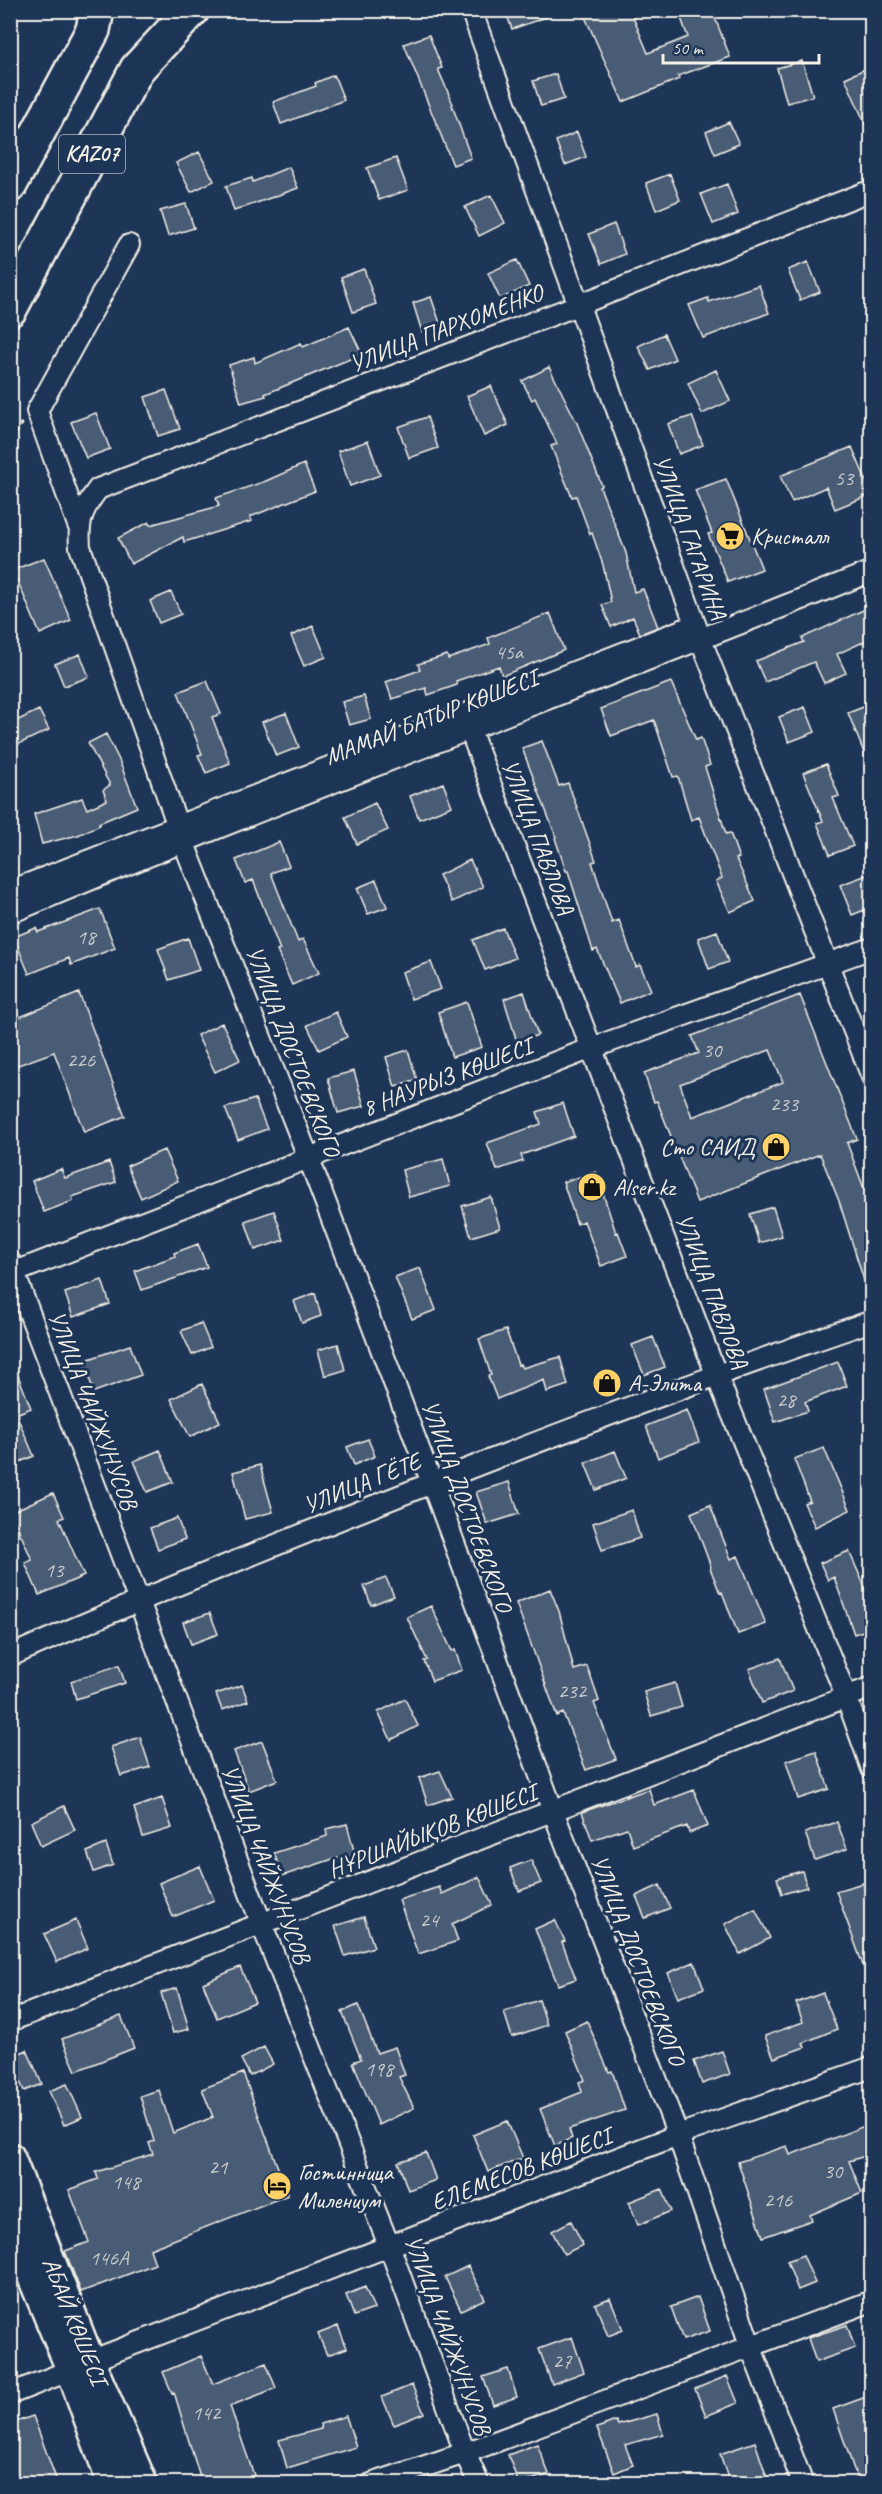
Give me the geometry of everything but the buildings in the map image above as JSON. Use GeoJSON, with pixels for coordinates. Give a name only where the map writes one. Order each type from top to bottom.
{"type":"FeatureCollection","features":[{"type":"Feature","properties":{"kind":"highway","name":"KAZ07"},"geometry":{"type":"LineString","coordinates":[[10,185],[43,128],[93,30],[97,10]]}},
{"type":"Feature","properties":{"kind":"highway","name":"KAZ07"},"geometry":{"type":"LineString","coordinates":[[10,309],[137,69],[192,10]]}},
{"type":"Feature","properties":{"kind":"main road"},"geometry":{"type":"LineString","coordinates":[[10,170],[43,128]]}},
{"type":"Feature","properties":{"kind":"main road","name":"АБАЙ КӨШЕСІ"},"geometry":{"type":"LineString","coordinates":[[10,2157],[81,2366],[112,2484]]}},
{"type":"Feature","properties":{"kind":"main road","name":"АБАЙ КӨШЕСІ"},"geometry":{"type":"LineString","coordinates":[[10,2224],[142,2484]]}},
{"type":"Feature","properties":{"kind":"street","name":"УЛИЦА ГАГАРИНА"},"geometry":{"type":"LineString","coordinates":[[472,13],[698,633],[872,1077]]}},
{"type":"Feature","properties":{"kind":"street","name":"УЛИЦА ПАРХОМЕНКО"},"geometry":{"type":"LineString","coordinates":[[78,525],[86,504],[98,489],[578,305],[872,189]]}},
{"type":"Feature","properties":{"kind":"street"},"geometry":{"type":"LineString","coordinates":[[78,525],[36,411],[129,245]]}},
{"type":"Feature","properties":{"kind":"street","name":"УЛИЦА ДОСТОЕВСКОГО"},"geometry":{"type":"LineString","coordinates":[[78,525],[80,547],[180,833],[309,1159],[432,1483],[553,1811],[678,2135],[750,2345],[803,2484]]}},
{"type":"Feature","properties":{"kind":"street","name":"МАМАЙ БАТЫР КӨШЕСІ"},"geometry":{"type":"LineString","coordinates":[[10,913],[180,833],[698,633],[872,571]]}},
{"type":"Feature","properties":{"kind":"street","name":"МАМАЙ БАТЫР КӨШЕСІ"},"geometry":{"type":"LineString","coordinates":[[10,891],[470,730],[698,633]]}},
{"type":"Feature","properties":{"kind":"street","name":"УЛИЦА ПАВЛОВА"},"geometry":{"type":"LineString","coordinates":[[470,730],[716,1374],[846,1696],[872,1769]]}},
{"type":"Feature","properties":{"kind":"street","name":"8 НАУРЫЗ КӨШЕСІ"},"geometry":{"type":"LineString","coordinates":[[12,1270],[309,1159],[592,1048],[872,948]]}},
{"type":"Feature","properties":{"kind":"street","name":"УЛИЦА ЧАЙЖУНУСОВ"},"geometry":{"type":"LineString","coordinates":[[12,1270],[262,1925],[390,2248],[465,2453],[479,2484]]}},
{"type":"Feature","properties":{"kind":"street","name":"УЛИЦА ГЁТЕ"},"geometry":{"type":"LineString","coordinates":[[10,1656],[138,1600],[432,1483],[716,1374],[872,1321]]}},
{"type":"Feature","properties":{"kind":"street","name":"НҰРШАЙЫҚОВ КӨШЕСІ"},"geometry":{"type":"LineString","coordinates":[[10,2020],[262,1925],[872,1687]]}},
{"type":"Feature","properties":{"kind":"street","name":"ЕЛЕМЕСОВ КӨШЕСІ"},"geometry":{"type":"LineString","coordinates":[[10,2394],[678,2135],[872,2067]]}},
{"type":"Feature","properties":{"kind":"street"},"geometry":{"type":"LineString","coordinates":[[371,2484],[465,2453],[872,2301]]}},
{"type":"Feature","properties":{"kind":"place","name":"Кристалл"},"geometry":{"type":"Point","coordinates":[730,536]}},
{"type":"Feature","properties":{"kind":"place","name":"Сто САИД"},"geometry":{"type":"Point","coordinates":[776,1147]}},
{"type":"Feature","properties":{"kind":"place","name":"Alser.kz"},"geometry":{"type":"Point","coordinates":[592,1187]}},
{"type":"Feature","properties":{"kind":"place","name":"А-Элита"},"geometry":{"type":"Point","coordinates":[607,1383]}},
{"type":"Feature","properties":{"kind":"place","name":"Гостинница Милениум"},"geometry":{"type":"Point","coordinates":[277,2186]}}]}
